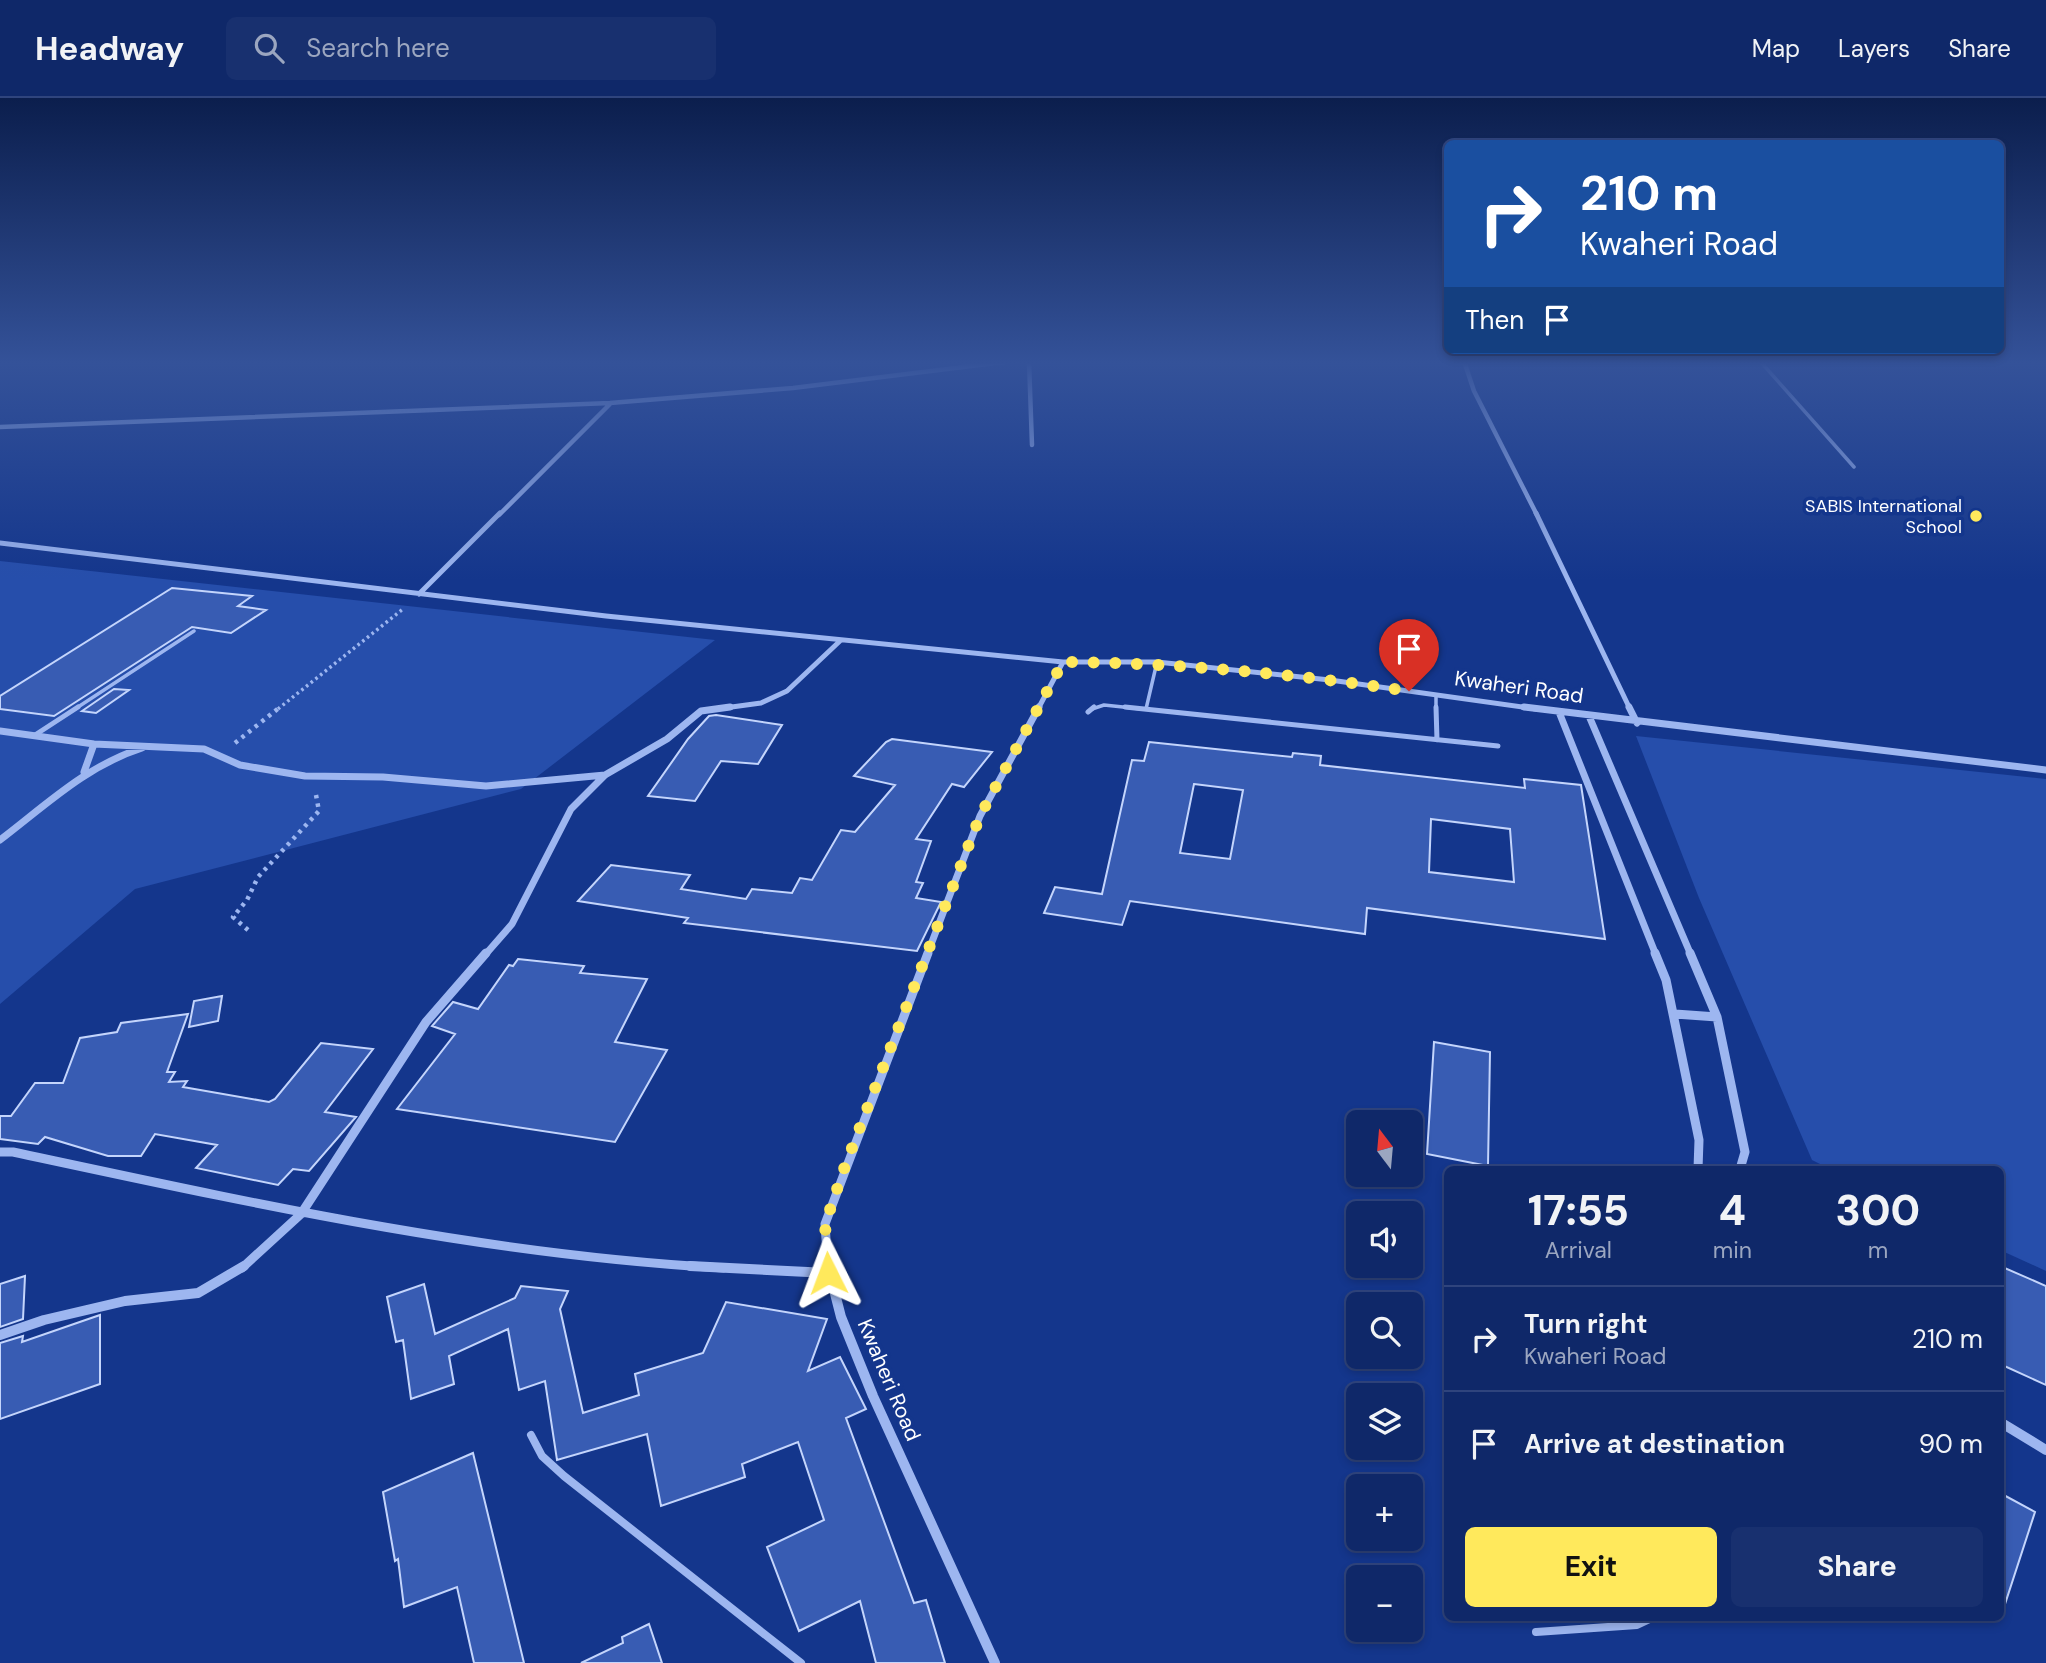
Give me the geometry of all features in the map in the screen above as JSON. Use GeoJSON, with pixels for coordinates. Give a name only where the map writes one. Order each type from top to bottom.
{"type":"FeatureCollection","features":[{"type":"Feature","properties":{"kind":"street"},"geometry":{"type":"LineString","coordinates":[[419,594],[579,434]]}},
{"type":"Feature","properties":{"kind":"street"},"geometry":{"type":"LineString","coordinates":[[1032,434],[1032,445]]}},
{"type":"Feature","properties":{"kind":"street"},"geometry":{"type":"LineString","coordinates":[[1496,434],[1637,723]]}},
{"type":"Feature","properties":{"kind":"street"},"geometry":{"type":"LineString","coordinates":[[0,543],[419,594],[1063,662]]}},
{"type":"Feature","properties":{"kind":"street"},"geometry":{"type":"LineString","coordinates":[[0,1335],[44,1320],[125,1301],[198,1293],[243,1267],[301,1214],[426,1022],[512,924],[571,809],[605,775],[667,739],[701,712],[761,703],[787,691],[841,639]]}},
{"type":"Feature","properties":{"kind":"street","name":"Kwaheri Road"},"geometry":{"type":"LineString","coordinates":[[995,1663],[873,1396],[841,1317],[828,1273],[825,1224],[980,816],[1063,662],[1157,663],[1330,680],[1637,723],[2046,770]]}},
{"type":"Feature","properties":{"kind":"street"},"geometry":{"type":"LineString","coordinates":[[1559,712],[1666,979],[1699,1140],[1698,1166]]}},
{"type":"Feature","properties":{"kind":"street"},"geometry":{"type":"LineString","coordinates":[[1589,716],[1717,1017],[1745,1152],[1741,1166]]}},
{"type":"Feature","properties":{"kind":"street"},"geometry":{"type":"LineString","coordinates":[[0,731],[94,744],[204,749],[240,765],[306,776],[383,777],[486,786],[605,775]]}},
{"type":"Feature","properties":{"kind":"street"},"geometry":{"type":"LineString","coordinates":[[84,773],[94,744]]}},
{"type":"Feature","properties":{"kind":"street"},"geometry":{"type":"LineString","coordinates":[[0,840],[84,773],[117,754],[149,746]]}},
{"type":"Feature","properties":{"kind":"street"},"geometry":{"type":"LineString","coordinates":[[1675,1014],[1717,1017]]}},
{"type":"Feature","properties":{"kind":"street"},"geometry":{"type":"LineString","coordinates":[[0,1152],[301,1214],[636,1263],[828,1273]]}},
{"type":"Feature","properties":{"kind":"street"},"geometry":{"type":"LineString","coordinates":[[2004,1424],[2046,1450]]}},
{"type":"Feature","properties":{"kind":"lane"},"geometry":{"type":"LineString","coordinates":[[1825,434],[1854,467]]}},
{"type":"Feature","properties":{"kind":"lane"},"geometry":{"type":"LineString","coordinates":[[35,735],[194,631]]}},
{"type":"Feature","properties":{"kind":"lane"},"geometry":{"type":"LineString","coordinates":[[1146,709],[1157,663]]}},
{"type":"Feature","properties":{"kind":"lane"},"geometry":{"type":"LineString","coordinates":[[1436,695],[1437,740]]}},
{"type":"Feature","properties":{"kind":"lane"},"geometry":{"type":"LineString","coordinates":[[1087,712],[1104,705],[1498,746]]}},
{"type":"Feature","properties":{"kind":"lane"},"geometry":{"type":"LineString","coordinates":[[531,1435],[541,1455],[564,1476],[801,1663]]}},
{"type":"Feature","properties":{"kind":"lane"},"geometry":{"type":"LineString","coordinates":[[1536,1632],[1637,1625],[1646,1621]]}},
{"type":"Feature","properties":{"kind":"path"},"geometry":{"type":"LineString","coordinates":[[216,754],[241,740],[388,623],[419,594]]}},
{"type":"Feature","properties":{"kind":"path"},"geometry":{"type":"LineString","coordinates":[[248,930],[233,917],[247,900],[258,877],[319,811],[318,797],[306,776]]}},
{"type":"Feature","properties":{"kind":"shaded area"},"geometry":{"type":"Polygon","coordinates":[[[0,561],[715,640],[521,789],[135,889],[0,1004],[0,561]]]}},
{"type":"Feature","properties":{"kind":"shaded area"},"geometry":{"type":"Polygon","coordinates":[[[1636,736],[2046,779],[2046,1271],[2004,1252],[2004,1166],[1824,1166],[1812,1160],[1699,898],[1636,736]]]}},
{"type":"Feature","properties":{"kind":"building"},"geometry":{"type":"Polygon","coordinates":[[[172,588],[252,596],[238,606],[266,610],[231,633],[192,627],[54,716],[0,709],[0,696],[172,588]]]}},
{"type":"Feature","properties":{"kind":"building"},"geometry":{"type":"Polygon","coordinates":[[[114,689],[129,690],[96,713],[82,711],[114,689]]]}},
{"type":"Feature","properties":{"kind":"building"},"geometry":{"type":"Polygon","coordinates":[[[709,716],[782,725],[758,764],[721,761],[695,801],[648,796],[688,739],[709,716]]]}},
{"type":"Feature","properties":{"kind":"building"},"geometry":{"type":"Polygon","coordinates":[[[892,739],[992,752],[964,787],[952,784],[916,839],[931,841],[916,882],[923,883],[916,898],[941,902],[917,951],[684,923],[688,918],[578,901],[611,865],[690,875],[681,889],[746,899],[752,889],[792,893],[800,878],[812,880],[841,830],[855,832],[895,785],[854,776],[892,739]]]}},
{"type":"Feature","properties":{"kind":"building"},"geometry":{"type":"Polygon","coordinates":[[[1149,742],[1292,757],[1293,753],[1321,756],[1320,765],[1525,788],[1524,779],[1581,785],[1605,939],[1367,908],[1365,934],[1130,901],[1122,925],[1044,913],[1055,887],[1102,894],[1132,760],[1144,761],[1149,742]],[[1194,784],[1180,853],[1230,859],[1243,790],[1194,784]],[[1431,819],[1429,872],[1514,882],[1510,829],[1431,819]]]}},
{"type":"Feature","properties":{"kind":"building"},"geometry":{"type":"Polygon","coordinates":[[[518,959],[584,966],[580,973],[647,979],[615,1042],[667,1050],[615,1142],[397,1109],[455,1034],[432,1026],[453,1002],[478,1009],[509,965],[513,966],[518,959]]]}},
{"type":"Feature","properties":{"kind":"building"},"geometry":{"type":"Polygon","coordinates":[[[222,996],[218,1021],[189,1027],[194,1001],[222,996]]]}},
{"type":"Feature","properties":{"kind":"building"},"geometry":{"type":"Polygon","coordinates":[[[188,1014],[167,1072],[175,1072],[169,1082],[187,1081],[183,1087],[269,1102],[275,1099],[321,1043],[373,1049],[325,1112],[356,1117],[309,1171],[293,1169],[278,1185],[196,1168],[217,1145],[155,1134],[141,1156],[108,1156],[45,1137],[38,1144],[0,1139],[0,1116],[11,1116],[35,1083],[63,1083],[80,1038],[117,1032],[121,1023],[188,1014]]]}},
{"type":"Feature","properties":{"kind":"building"},"geometry":{"type":"Polygon","coordinates":[[[1434,1042],[1490,1052],[1488,1166],[1427,1154],[1434,1042]]]}},
{"type":"Feature","properties":{"kind":"building"},"geometry":{"type":"Polygon","coordinates":[[[2004,1268],[2046,1286],[2046,1385],[2004,1366],[2004,1268]]]}},
{"type":"Feature","properties":{"kind":"building"},"geometry":{"type":"Polygon","coordinates":[[[25,1276],[23,1319],[0,1327],[0,1284],[25,1276]]]}},
{"type":"Feature","properties":{"kind":"building"},"geometry":{"type":"Polygon","coordinates":[[[424,1284],[435,1334],[515,1298],[521,1286],[568,1291],[560,1309],[583,1413],[639,1395],[635,1374],[703,1353],[726,1302],[827,1319],[808,1371],[840,1357],[866,1409],[846,1418],[914,1603],[926,1600],[945,1663],[876,1663],[860,1601],[799,1631],[767,1547],[824,1520],[798,1442],[742,1464],[745,1477],[661,1506],[647,1434],[557,1460],[545,1381],[519,1390],[508,1329],[449,1356],[454,1384],[411,1399],[403,1340],[396,1342],[387,1297],[424,1284]]]}},
{"type":"Feature","properties":{"kind":"building"},"geometry":{"type":"Polygon","coordinates":[[[100,1315],[100,1384],[0,1419],[0,1343],[23,1336],[22,1342],[100,1315]]]}},
{"type":"Feature","properties":{"kind":"building"},"geometry":{"type":"Polygon","coordinates":[[[473,1453],[524,1663],[474,1663],[457,1587],[404,1607],[398,1559],[395,1561],[383,1492],[473,1453]]]}},
{"type":"Feature","properties":{"kind":"building"},"geometry":{"type":"Polygon","coordinates":[[[2004,1495],[2035,1512],[2004,1604],[2004,1495]]]}},
{"type":"Feature","properties":{"kind":"building"},"geometry":{"type":"Polygon","coordinates":[[[649,1624],[662,1663],[581,1663],[623,1643],[622,1637],[649,1624]]]}},
{"type":"Feature","properties":{"kind":"place","name":"SABIS International School"},"geometry":{"type":"Point","coordinates":[1976,516]}},
{"type":"Feature","properties":{"kind":"route"},"geometry":{"type":"LineString","coordinates":[[828,1273],[825,1224],[845,1166],[925,966],[980,816],[1063,662],[1157,663],[1330,680],[1409,691]]}}]}
